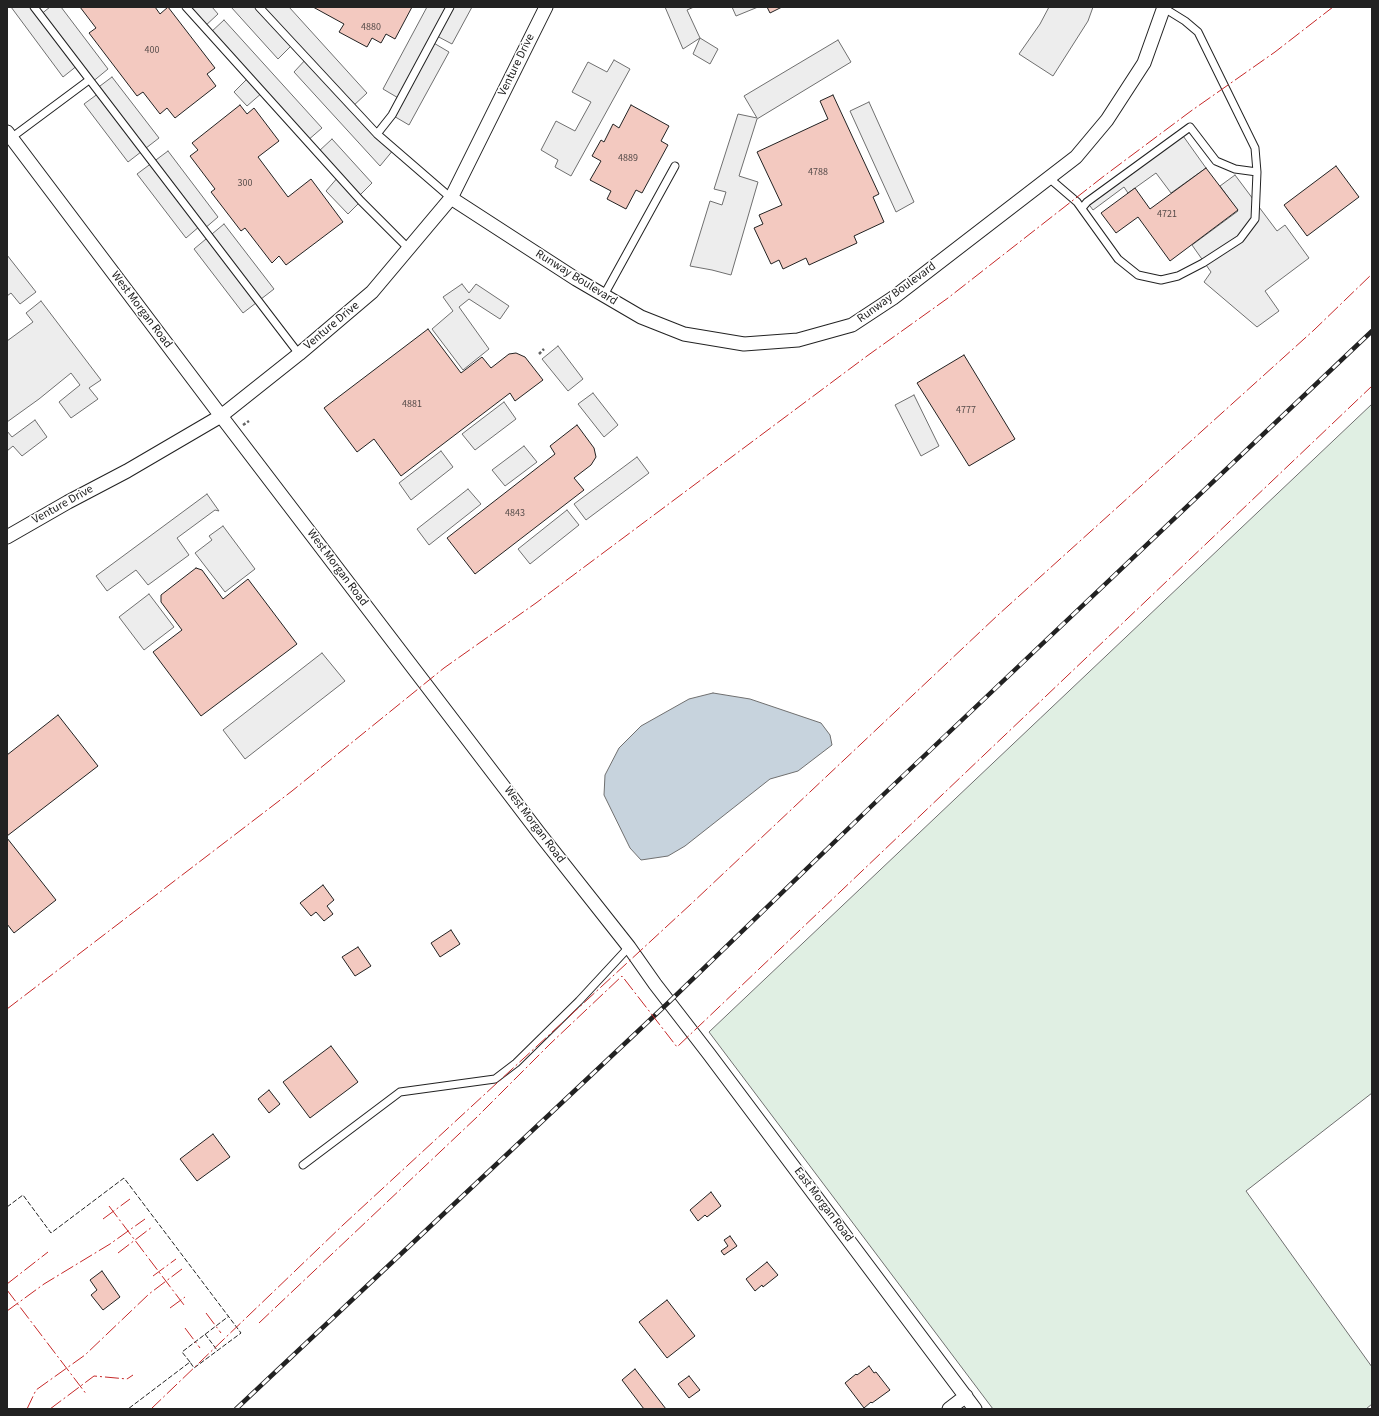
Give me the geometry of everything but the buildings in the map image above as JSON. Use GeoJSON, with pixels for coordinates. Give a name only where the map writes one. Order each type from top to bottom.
{"type":"FeatureCollection","features":[{"type":"Feature","properties":{"kind":"street","name":"Venture Drive"},"geometry":{"type":"LineString","coordinates":[[7,537],[68,502],[127,472],[221,416],[299,354],[372,292],[451,198],[546,7]]}},
{"type":"Feature","properties":{"kind":"street","name":"Runway Boulevard"},"geometry":{"type":"LineString","coordinates":[[451,198],[576,279],[641,317],[684,334],[744,344],[798,340],[852,325],[893,298],[1076,157],[1107,120],[1144,63],[1164,7]]}},
{"type":"Feature","properties":{"kind":"street","name":"West Morgan Road"},"geometry":{"type":"LineString","coordinates":[[9,135],[221,416],[572,875],[629,946],[669,1002]]}},
{"type":"Feature","properties":{"kind":"street","name":"East Morgan Road"},"geometry":{"type":"LineString","coordinates":[[669,1002],[975,1409]]}},
{"type":"Feature","properties":{"kind":"street"},"geometry":{"type":"LineString","coordinates":[[949,1409],[966,1396]]}},
{"type":"Feature","properties":{"kind":"lane"},"geometry":{"type":"LineString","coordinates":[[34,7],[299,354]]}},
{"type":"Feature","properties":{"kind":"lane"},"geometry":{"type":"LineString","coordinates":[[186,7],[361,201],[409,249]]}},
{"type":"Feature","properties":{"kind":"lane"},"geometry":{"type":"LineString","coordinates":[[259,7],[377,134],[451,198]]}},
{"type":"Feature","properties":{"kind":"lane"},"geometry":{"type":"LineString","coordinates":[[377,134],[392,115],[450,7]]}},
{"type":"Feature","properties":{"kind":"lane"},"geometry":{"type":"LineString","coordinates":[[1049,178],[1077,202],[1118,259],[1138,275],[1161,280],[1178,276],[1203,263],[1240,239],[1255,219],[1257,172],[1255,148],[1198,32],[1164,7]]}},
{"type":"Feature","properties":{"kind":"lane"},"geometry":{"type":"LineString","coordinates":[[9,135],[89,80]]}},
{"type":"Feature","properties":{"kind":"lane"},"geometry":{"type":"LineString","coordinates":[[1082,208],[1087,202],[1190,127],[1216,161],[1235,169],[1257,172]]}},
{"type":"Feature","properties":{"kind":"lane"},"geometry":{"type":"LineString","coordinates":[[604,295],[675,166]]}},
{"type":"Feature","properties":{"kind":"lane"},"geometry":{"type":"LineString","coordinates":[[304,1165],[400,1092],[495,1079],[521,1058],[579,1001],[629,946]]}},
{"type":"Feature","properties":{"kind":"path"},"geometry":{"type":"LineString","coordinates":[[539,354],[544,349]]}},
{"type":"Feature","properties":{"kind":"green space"},"geometry":{"type":"Polygon","coordinates":[[[1372,404],[1372,1093],[1246,1191],[1372,1367],[1372,1404],[1366,1409],[993,1409],[709,1032],[1372,404]]]}},
{"type":"Feature","properties":{"kind":"shaded area"},"geometry":{"type":"Polygon","coordinates":[[[11,7],[34,7],[40,15],[50,7],[61,7],[108,69],[91,83],[78,65],[63,77],[11,7]]]}},
{"type":"Feature","properties":{"kind":"shaded area"},"geometry":{"type":"Polygon","coordinates":[[[186,7],[212,7],[218,14],[204,27],[186,7]]]}},
{"type":"Feature","properties":{"kind":"shaded area"},"geometry":{"type":"Polygon","coordinates":[[[231,7],[289,7],[367,93],[352,107],[394,149],[380,166],[294,72],[307,58],[293,44],[278,59],[231,7]]]}},
{"type":"Feature","properties":{"kind":"shaded area"},"geometry":{"type":"Polygon","coordinates":[[[427,7],[472,7],[452,44],[435,35],[432,42],[449,52],[409,125],[392,115],[400,99],[383,89],[427,7]]]}},
{"type":"Feature","properties":{"kind":"shaded area"},"geometry":{"type":"Polygon","coordinates":[[[665,7],[694,7],[687,10],[700,38],[683,49],[665,7]]]}},
{"type":"Feature","properties":{"kind":"shaded area"},"geometry":{"type":"Polygon","coordinates":[[[732,7],[758,7],[736,16],[732,7]]]}},
{"type":"Feature","properties":{"kind":"shaded area"},"geometry":{"type":"Polygon","coordinates":[[[1049,7],[1093,7],[1088,21],[1053,76],[1019,54],[1040,24],[1049,7]]]}},
{"type":"Feature","properties":{"kind":"shaded area"},"geometry":{"type":"Polygon","coordinates":[[[224,20],[322,128],[307,141],[263,92],[247,106],[234,92],[249,77],[210,33],[224,20]]]}},
{"type":"Feature","properties":{"kind":"shaded area"},"geometry":{"type":"Polygon","coordinates":[[[700,38],[718,49],[710,64],[693,54],[700,38]]]}},
{"type":"Feature","properties":{"kind":"shaded area"},"geometry":{"type":"Polygon","coordinates":[[[838,40],[851,62],[757,119],[739,176],[758,182],[731,275],[690,266],[710,201],[722,205],[726,192],[714,189],[738,114],[757,118],[744,96],[838,40]]]}},
{"type":"Feature","properties":{"kind":"shaded area"},"geometry":{"type":"Polygon","coordinates":[[[614,60],[630,69],[571,176],[555,167],[558,160],[541,150],[556,121],[575,131],[591,102],[572,92],[588,62],[607,72],[614,60]]]}},
{"type":"Feature","properties":{"kind":"shaded area"},"geometry":{"type":"Polygon","coordinates":[[[112,77],[159,138],[128,162],[84,104],[99,93],[96,89],[112,77]]]}},
{"type":"Feature","properties":{"kind":"shaded area"},"geometry":{"type":"Polygon","coordinates":[[[869,102],[914,202],[896,212],[850,111],[869,102]]]}},
{"type":"Feature","properties":{"kind":"shaded area"},"geometry":{"type":"Polygon","coordinates":[[[1181,133],[1206,168],[1171,193],[1156,173],[1128,193],[1124,187],[1093,210],[1087,202],[1181,133]]]}},
{"type":"Feature","properties":{"kind":"shaded area"},"geometry":{"type":"Polygon","coordinates":[[[332,139],[372,183],[358,197],[361,201],[348,214],[326,191],[339,176],[318,152],[332,139]]]}},
{"type":"Feature","properties":{"kind":"shaded area"},"geometry":{"type":"Polygon","coordinates":[[[168,151],[218,217],[204,229],[200,226],[186,238],[137,174],[168,151]]]}},
{"type":"Feature","properties":{"kind":"shaded area"},"geometry":{"type":"Polygon","coordinates":[[[1235,175],[1277,231],[1285,225],[1309,258],[1265,291],[1279,311],[1257,327],[1204,282],[1211,272],[1192,245],[1238,211],[1220,186],[1235,175]]]}},
{"type":"Feature","properties":{"kind":"shaded area"},"geometry":{"type":"Polygon","coordinates":[[[224,224],[274,289],[243,313],[194,249],[224,224]]]}},
{"type":"Feature","properties":{"kind":"shaded area"},"geometry":{"type":"Polygon","coordinates":[[[7,255],[36,292],[20,304],[11,293],[7,296],[7,255]]]}},
{"type":"Feature","properties":{"kind":"shaded area"},"geometry":{"type":"Polygon","coordinates":[[[462,284],[469,293],[476,284],[509,306],[500,319],[469,299],[459,307],[489,349],[463,370],[432,329],[453,311],[443,297],[462,284]]]}},
{"type":"Feature","properties":{"kind":"shaded area"},"geometry":{"type":"Polygon","coordinates":[[[41,301],[101,380],[89,388],[98,399],[71,418],[59,402],[80,385],[71,373],[7,422],[7,341],[33,322],[26,313],[41,301]]]}},
{"type":"Feature","properties":{"kind":"shaded area"},"geometry":{"type":"Polygon","coordinates":[[[558,346],[583,379],[568,391],[542,359],[558,346]]]}},
{"type":"Feature","properties":{"kind":"shaded area"},"geometry":{"type":"Polygon","coordinates":[[[593,393],[618,425],[604,437],[578,404],[593,393]]]}},
{"type":"Feature","properties":{"kind":"shaded area"},"geometry":{"type":"Polygon","coordinates":[[[914,395],[939,446],[921,456],[895,405],[914,395]]]}},
{"type":"Feature","properties":{"kind":"shaded area"},"geometry":{"type":"Polygon","coordinates":[[[504,402],[516,419],[475,450],[462,434],[504,402]]]}},
{"type":"Feature","properties":{"kind":"shaded area"},"geometry":{"type":"Polygon","coordinates":[[[35,420],[47,437],[22,456],[13,446],[7,451],[7,431],[12,437],[35,420]]]}},
{"type":"Feature","properties":{"kind":"shaded area"},"geometry":{"type":"Polygon","coordinates":[[[524,446],[537,462],[505,486],[492,470],[524,446]]]}},
{"type":"Feature","properties":{"kind":"shaded area"},"geometry":{"type":"Polygon","coordinates":[[[441,451],[453,467],[411,500],[399,483],[441,451]]]}},
{"type":"Feature","properties":{"kind":"shaded area"},"geometry":{"type":"Polygon","coordinates":[[[637,457],[649,473],[586,520],[574,504],[637,457]]]}},
{"type":"Feature","properties":{"kind":"shaded area"},"geometry":{"type":"Polygon","coordinates":[[[468,489],[481,504],[429,545],[417,529],[468,489]]]}},
{"type":"Feature","properties":{"kind":"shaded area"},"geometry":{"type":"Polygon","coordinates":[[[207,494],[219,511],[215,510],[177,538],[189,555],[148,585],[136,570],[107,591],[96,576],[207,494]]]}},
{"type":"Feature","properties":{"kind":"shaded area"},"geometry":{"type":"Polygon","coordinates":[[[567,510],[579,525],[530,564],[518,549],[567,510]]]}},
{"type":"Feature","properties":{"kind":"shaded area"},"geometry":{"type":"Polygon","coordinates":[[[223,526],[255,569],[225,592],[195,553],[212,540],[209,536],[223,526]]]}},
{"type":"Feature","properties":{"kind":"shaded area"},"geometry":{"type":"Polygon","coordinates":[[[149,594],[174,627],[144,650],[119,617],[149,594]]]}},
{"type":"Feature","properties":{"kind":"shaded area"},"geometry":{"type":"Polygon","coordinates":[[[322,653],[345,681],[245,759],[223,730],[322,653]]]}},
{"type":"Feature","properties":{"kind":"shaded area"},"geometry":{"type":"Polygon","coordinates":[[[713,693],[750,699],[821,723],[830,735],[832,745],[798,771],[770,779],[685,846],[668,856],[641,860],[630,848],[604,795],[605,775],[619,748],[641,726],[689,699],[713,693]]]}},
{"type":"Feature","properties":{"kind":"railway"},"geometry":{"type":"LineString","coordinates":[[236,1409],[669,1002],[884,794],[1372,331]]}},
{"type":"Feature","properties":{"kind":"fence"},"geometry":{"type":"LineString","coordinates":[[7,1207],[23,1195],[51,1233],[124,1178],[241,1333],[194,1368],[190,1362],[128,1409]]}},
{"type":"Feature","properties":{"kind":"fence"},"geometry":{"type":"LineString","coordinates":[[190,1362],[182,1352],[229,1316]]}},
{"type":"Feature","properties":{"kind":"fence"},"geometry":{"type":"LineString","coordinates":[[205,1334],[217,1350]]}},
{"type":"Feature","properties":{"kind":"power"},"geometry":{"type":"LineString","coordinates":[[7,1009],[292,791],[444,668],[536,603],[867,356],[948,298],[1104,176],[1191,111],[1275,52],[1333,7]]}},
{"type":"Feature","properties":{"kind":"power"},"geometry":{"type":"LineString","coordinates":[[151,1409],[343,1225],[691,904],[998,615],[1314,330],[1372,274]]}},
{"type":"Feature","properties":{"kind":"power"},"geometry":{"type":"LineString","coordinates":[[259,1323],[477,1117],[550,1044],[622,976],[677,1047],[1372,386]]}},
{"type":"Feature","properties":{"kind":"power"},"geometry":{"type":"LineString","coordinates":[[103,1219],[130,1199]]}},
{"type":"Feature","properties":{"kind":"power"},"geometry":{"type":"LineString","coordinates":[[109,1206],[184,1305]]}},
{"type":"Feature","properties":{"kind":"power"},"geometry":{"type":"LineString","coordinates":[[7,1311],[44,1284],[110,1244],[145,1219]]}},
{"type":"Feature","properties":{"kind":"power"},"geometry":{"type":"LineString","coordinates":[[118,1253],[152,1227]]}},
{"type":"Feature","properties":{"kind":"power"},"geometry":{"type":"LineString","coordinates":[[7,1284],[48,1252]]}},
{"type":"Feature","properties":{"kind":"power"},"geometry":{"type":"LineString","coordinates":[[153,1276],[176,1259]]}},
{"type":"Feature","properties":{"kind":"power"},"geometry":{"type":"LineString","coordinates":[[27,1409],[36,1390],[85,1355],[149,1294],[182,1269]]}},
{"type":"Feature","properties":{"kind":"power"},"geometry":{"type":"LineString","coordinates":[[7,1290],[87,1395]]}},
{"type":"Feature","properties":{"kind":"power"},"geometry":{"type":"LineString","coordinates":[[170,1308],[185,1297]]}},
{"type":"Feature","properties":{"kind":"power"},"geometry":{"type":"LineString","coordinates":[[206,1313],[221,1333]]}},
{"type":"Feature","properties":{"kind":"power"},"geometry":{"type":"LineString","coordinates":[[185,1328],[200,1348]]}},
{"type":"Feature","properties":{"kind":"power"},"geometry":{"type":"LineString","coordinates":[[50,1409],[94,1376],[127,1379],[133,1375]]}}]}
